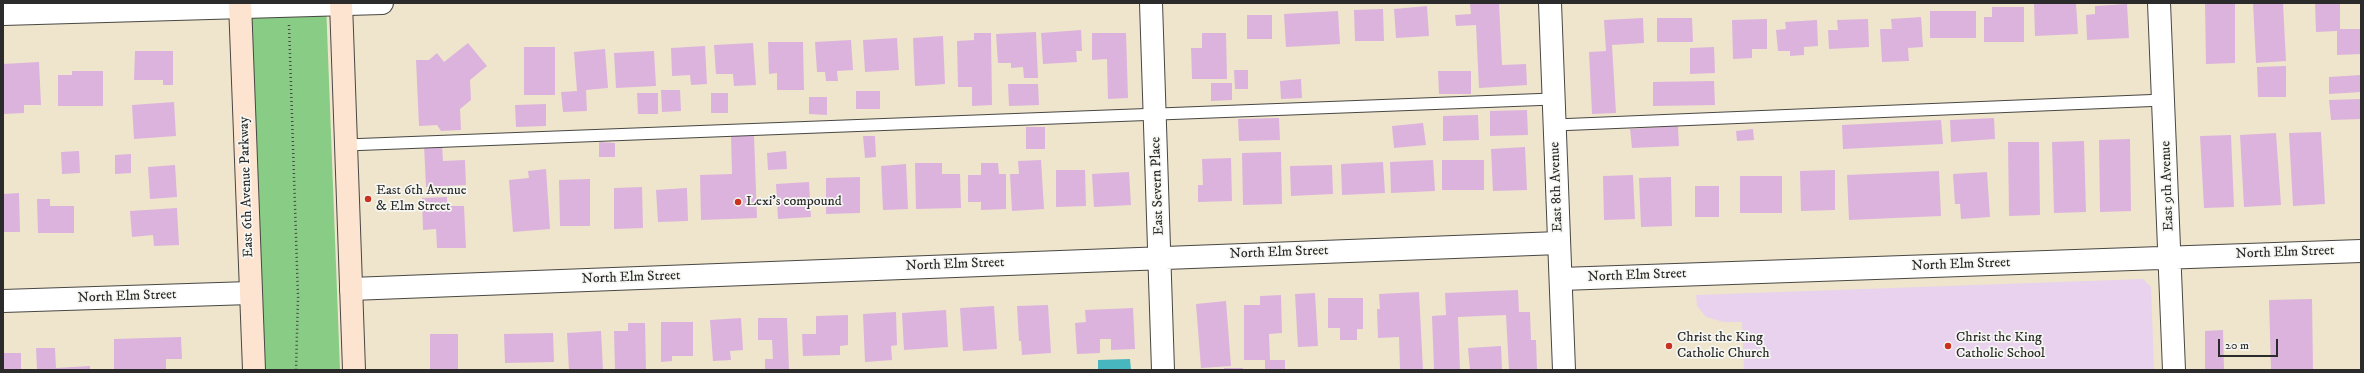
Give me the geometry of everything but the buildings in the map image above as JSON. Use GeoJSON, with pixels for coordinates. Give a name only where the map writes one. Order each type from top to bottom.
{"type":"FeatureCollection","features":[{"type":"Feature","properties":{"kind":"main road"},"geometry":{"type":"LineString","coordinates":[[341,4],[354,370]]}},
{"type":"Feature","properties":{"kind":"main road","name":"East 6th Avenue Parkway"},"geometry":{"type":"LineString","coordinates":[[240,6],[254,370]]}},
{"type":"Feature","properties":{"kind":"street"},"geometry":{"type":"LineString","coordinates":[[3,14],[382,3]]}},
{"type":"Feature","properties":{"kind":"street","name":"East Severn Place"},"geometry":{"type":"LineString","coordinates":[[1151,3],[1163,370]]}},
{"type":"Feature","properties":{"kind":"street","name":"East 8th Avenue"},"geometry":{"type":"LineString","coordinates":[[1550,3],[1564,370]]}},
{"type":"Feature","properties":{"kind":"street","name":"East 9th Avenue"},"geometry":{"type":"LineString","coordinates":[[2159,3],[2174,370]]}},
{"type":"Feature","properties":{"kind":"street","name":"North Elm Street"},"geometry":{"type":"LineString","coordinates":[[351,289],[1559,243]]}},
{"type":"Feature","properties":{"kind":"street","name":"North Elm Street"},"geometry":{"type":"LineString","coordinates":[[1561,279],[2361,250]]}},
{"type":"Feature","properties":{"kind":"street","name":"North Elm Street"},"geometry":{"type":"LineString","coordinates":[[3,301],[250,293]]}},
{"type":"Feature","properties":{"kind":"lane"},"geometry":{"type":"LineString","coordinates":[[346,145],[1553,99]]}},
{"type":"Feature","properties":{"kind":"lane"},"geometry":{"type":"LineString","coordinates":[[1555,125],[2164,100]]}},
{"type":"Feature","properties":{"kind":"path"},"geometry":{"type":"LineString","coordinates":[[289,6],[290,96],[298,297],[296,370]]}},
{"type":"Feature","properties":{"kind":"shaded area","name":"Christ the King Catholic School"},"geometry":{"type":"Polygon","coordinates":[[[2143,279],[2151,287],[2154,370],[1744,370],[1742,322],[1724,322],[1706,317],[1697,306],[1696,295],[2143,279]]]}},
{"type":"Feature","properties":{"kind":"green space"},"geometry":{"type":"Polygon","coordinates":[[[251,3],[326,3],[340,370],[265,370],[251,3]]]}},
{"type":"Feature","properties":{"kind":"water"},"geometry":{"type":"Polygon","coordinates":[[[1130,359],[1131,370],[1098,370],[1098,360],[1130,359]]]}},
{"type":"Feature","properties":{"kind":"place","name":"East 6th Avenue & Elm Street"},"geometry":{"type":"Point","coordinates":[368,199]}},
{"type":"Feature","properties":{"kind":"place","name":"Lexi's compound"},"geometry":{"type":"Point","coordinates":[738,202]}},
{"type":"Feature","properties":{"kind":"place","name":"Christ the King Catholic Church"},"geometry":{"type":"Point","coordinates":[1669,346]}},
{"type":"Feature","properties":{"kind":"place","name":"Christ the King Catholic School"},"geometry":{"type":"Point","coordinates":[1948,346]}}]}
